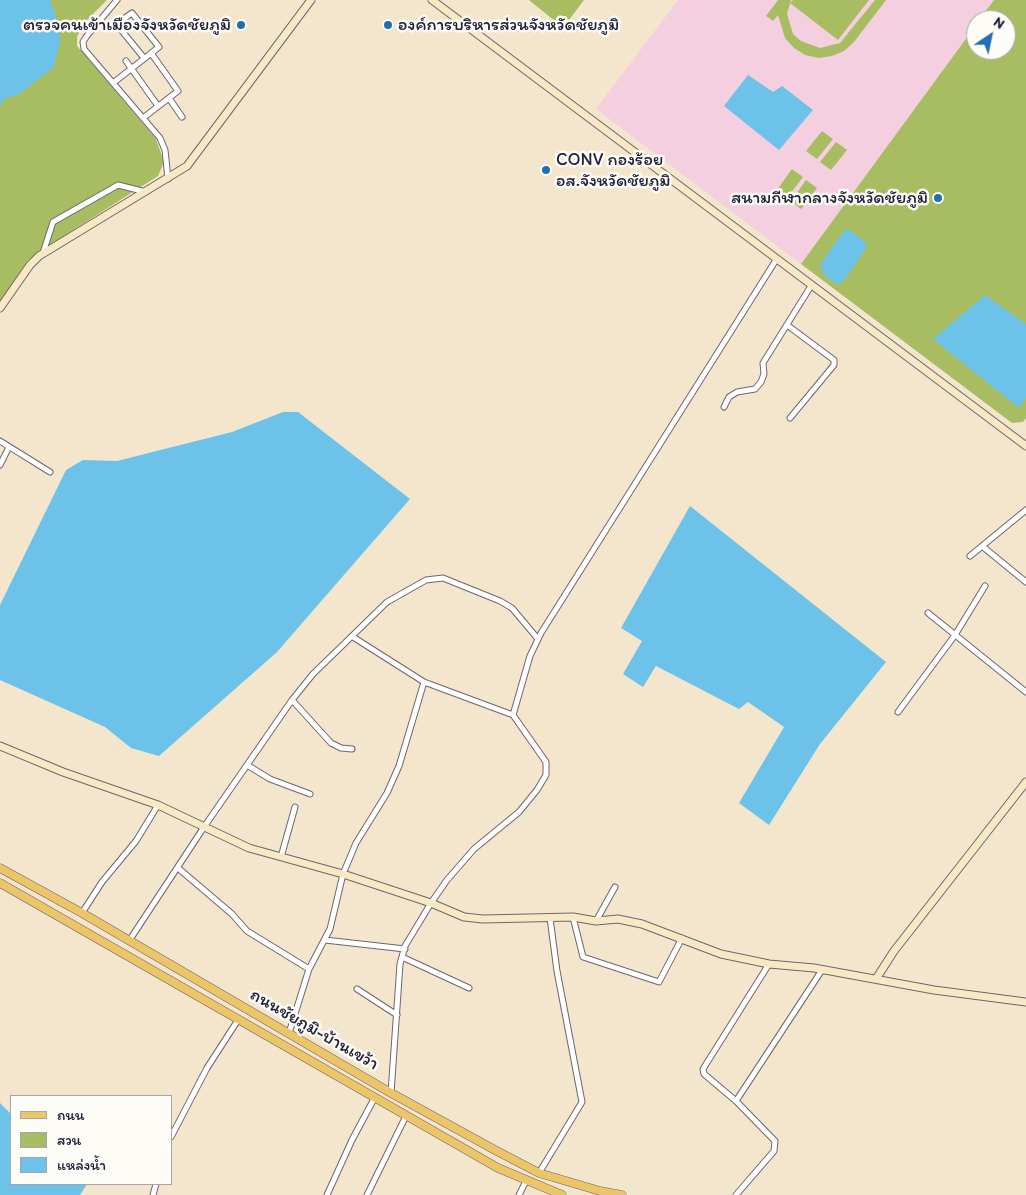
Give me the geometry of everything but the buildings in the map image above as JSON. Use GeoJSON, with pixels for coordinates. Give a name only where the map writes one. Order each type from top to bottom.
{"type":"FeatureCollection","features":[{"type":"Feature","properties":{"kind":"main road","name":"ถนนชัยภูมิ-บ้านเขว้า"},"geometry":{"type":"LineString","coordinates":[[0,868],[82,912],[391,1093],[539,1172],[600,1191],[622,1195]]}},
{"type":"Feature","properties":{"kind":"main road","name":"ถนนชัยภูมิ-บ้านเขว้า"},"geometry":{"type":"LineString","coordinates":[[0,883],[498,1168],[562,1195]]}},
{"type":"Feature","properties":{"kind":"main road"},"geometry":{"type":"LineString","coordinates":[[155,971],[160,958]]}},
{"type":"Feature","properties":{"kind":"street"},"geometry":{"type":"LineString","coordinates":[[117,0],[90,30],[83,42],[87,55],[160,138],[165,150],[168,179]]}},
{"type":"Feature","properties":{"kind":"street"},"geometry":{"type":"LineString","coordinates":[[0,308],[30,265],[43,254],[147,192],[186,166],[311,0]]}},
{"type":"Feature","properties":{"kind":"street"},"geometry":{"type":"LineString","coordinates":[[432,0],[776,260],[1026,445]]}},
{"type":"Feature","properties":{"kind":"street"},"geometry":{"type":"LineString","coordinates":[[113,83],[159,47],[134,14],[130,14],[119,22],[118,26],[144,58]]}},
{"type":"Feature","properties":{"kind":"street"},"geometry":{"type":"LineString","coordinates":[[143,118],[178,91],[151,53]]}},
{"type":"Feature","properties":{"kind":"street"},"geometry":{"type":"LineString","coordinates":[[126,61],[158,106]]}},
{"type":"Feature","properties":{"kind":"street"},"geometry":{"type":"LineString","coordinates":[[169,98],[182,117]]}},
{"type":"Feature","properties":{"kind":"street"},"geometry":{"type":"LineString","coordinates":[[43,254],[53,222],[118,185],[147,192]]}},
{"type":"Feature","properties":{"kind":"street"},"geometry":{"type":"LineString","coordinates":[[513,715],[538,638],[776,260]]}},
{"type":"Feature","properties":{"kind":"street"},"geometry":{"type":"LineString","coordinates":[[724,407],[729,397],[737,392],[755,389],[761,382],[764,374],[763,363],[811,286]]}},
{"type":"Feature","properties":{"kind":"street"},"geometry":{"type":"LineString","coordinates":[[787,324],[834,360],[834,366],[790,418]]}},
{"type":"Feature","properties":{"kind":"street"},"geometry":{"type":"LineString","coordinates":[[0,441],[50,472]]}},
{"type":"Feature","properties":{"kind":"street"},"geometry":{"type":"LineString","coordinates":[[0,464],[9,447]]}},
{"type":"Feature","properties":{"kind":"street"},"geometry":{"type":"LineString","coordinates":[[970,556],[1026,510]]}},
{"type":"Feature","properties":{"kind":"street"},"geometry":{"type":"LineString","coordinates":[[982,546],[1026,582]]}},
{"type":"Feature","properties":{"kind":"street"},"geometry":{"type":"LineString","coordinates":[[129,941],[292,700],[313,674],[387,602],[426,580],[443,578],[500,601],[512,608],[538,638]]}},
{"type":"Feature","properties":{"kind":"street"},"geometry":{"type":"LineString","coordinates":[[898,712],[955,635],[984,586]]}},
{"type":"Feature","properties":{"kind":"street"},"geometry":{"type":"LineString","coordinates":[[928,613],[1026,692]]}},
{"type":"Feature","properties":{"kind":"street"},"geometry":{"type":"LineString","coordinates":[[353,637],[424,682],[513,715],[546,762],[546,775],[537,790],[519,812],[474,849],[431,903],[404,949],[391,1093]]}},
{"type":"Feature","properties":{"kind":"street"},"geometry":{"type":"LineString","coordinates":[[289,1033],[309,969],[330,929],[343,874],[356,843],[387,793],[399,766],[424,682]]}},
{"type":"Feature","properties":{"kind":"street"},"geometry":{"type":"LineString","coordinates":[[292,700],[331,744],[341,748],[352,749]]}},
{"type":"Feature","properties":{"kind":"street"},"geometry":{"type":"LineString","coordinates":[[0,746],[63,772],[158,805],[249,848],[343,874],[431,903],[464,917],[483,919],[573,917],[596,921],[618,919],[642,924],[721,954],[769,964],[822,970],[934,990],[1026,1002]]}},
{"type":"Feature","properties":{"kind":"street"},"geometry":{"type":"LineString","coordinates":[[247,765],[270,779],[310,794]]}},
{"type":"Feature","properties":{"kind":"street"},"geometry":{"type":"LineString","coordinates":[[876,979],[894,951],[1026,782]]}},
{"type":"Feature","properties":{"kind":"street"},"geometry":{"type":"LineString","coordinates":[[82,912],[102,882],[136,841],[158,805]]}},
{"type":"Feature","properties":{"kind":"street"},"geometry":{"type":"LineString","coordinates":[[281,857],[295,807]]}},
{"type":"Feature","properties":{"kind":"street"},"geometry":{"type":"LineString","coordinates":[[178,868],[232,914],[246,930],[309,969]]}},
{"type":"Feature","properties":{"kind":"street"},"geometry":{"type":"LineString","coordinates":[[596,921],[615,887]]}},
{"type":"Feature","properties":{"kind":"street"},"geometry":{"type":"LineString","coordinates":[[573,917],[583,957],[659,982],[682,938]]}},
{"type":"Feature","properties":{"kind":"street"},"geometry":{"type":"LineString","coordinates":[[539,1172],[582,1102],[557,971],[550,918]]}},
{"type":"Feature","properties":{"kind":"street"},"geometry":{"type":"LineString","coordinates":[[325,940],[404,949]]}},
{"type":"Feature","properties":{"kind":"street"},"geometry":{"type":"LineString","coordinates":[[402,957],[469,988]]}},
{"type":"Feature","properties":{"kind":"street"},"geometry":{"type":"LineString","coordinates":[[736,1195],[774,1150],[776,1144],[774,1139],[736,1101],[704,1074],[703,1069],[769,964]]}},
{"type":"Feature","properties":{"kind":"street"},"geometry":{"type":"LineString","coordinates":[[736,1101],[822,970]]}},
{"type":"Feature","properties":{"kind":"street"},"geometry":{"type":"LineString","coordinates":[[357,989],[397,1015]]}},
{"type":"Feature","properties":{"kind":"street"},"geometry":{"type":"LineString","coordinates":[[172,1135],[207,1068],[238,1020]]}},
{"type":"Feature","properties":{"kind":"street"},"geometry":{"type":"LineString","coordinates":[[327,1195],[375,1097]]}},
{"type":"Feature","properties":{"kind":"street"},"geometry":{"type":"LineString","coordinates":[[367,1195],[406,1116]]}},
{"type":"Feature","properties":{"kind":"street"},"geometry":{"type":"LineString","coordinates":[[519,1195],[526,1181]]}},
{"type":"Feature","properties":{"kind":"shaded area"},"geometry":{"type":"Polygon","coordinates":[[[678,0],[994,0],[986,10],[966,10],[966,39],[801,264],[596,109],[678,0]]]}},
{"type":"Feature","properties":{"kind":"green space"},"geometry":{"type":"Polygon","coordinates":[[[0,0],[107,0],[82,25],[77,37],[77,46],[156,139],[164,162],[158,176],[28,260],[0,302],[0,0]]]}},
{"type":"Feature","properties":{"kind":"green space"},"geometry":{"type":"Polygon","coordinates":[[[529,0],[584,0],[569,20],[563,23],[556,22],[529,0]]]}},
{"type":"Feature","properties":{"kind":"green space"},"geometry":{"type":"Polygon","coordinates":[[[778,0],[791,0],[787,14],[793,34],[801,41],[820,48],[840,43],[875,0],[886,0],[854,42],[844,51],[832,56],[819,58],[805,55],[794,48],[785,38],[778,15],[773,21],[766,16],[778,0]]]}},
{"type":"Feature","properties":{"kind":"green space"},"geometry":{"type":"Polygon","coordinates":[[[793,0],[869,0],[838,40],[790,3],[793,0]]]}},
{"type":"Feature","properties":{"kind":"green space","name":"สนามกีฬากลางจังหวัดชัยภูมิ"},"geometry":{"type":"Polygon","coordinates":[[[994,0],[1026,0],[1026,418],[1023,422],[1012,423],[801,264],[966,39],[966,60],[1016,60],[1016,10],[986,10],[994,0]]]}},
{"type":"Feature","properties":{"kind":"green space"},"geometry":{"type":"Polygon","coordinates":[[[822,131],[833,139],[817,159],[806,151],[822,131]]]}},
{"type":"Feature","properties":{"kind":"green space"},"geometry":{"type":"Polygon","coordinates":[[[836,142],[847,150],[831,170],[820,162],[836,142]]]}},
{"type":"Feature","properties":{"kind":"green space"},"geometry":{"type":"Polygon","coordinates":[[[792,169],[803,177],[787,198],[777,190],[792,169]]]}},
{"type":"Feature","properties":{"kind":"green space"},"geometry":{"type":"Polygon","coordinates":[[[806,180],[817,188],[801,209],[791,201],[806,180]]]}},
{"type":"Feature","properties":{"kind":"water"},"geometry":{"type":"Polygon","coordinates":[[[0,0],[50,0],[59,26],[60,43],[53,68],[19,94],[4,99],[0,107],[0,0]]]}},
{"type":"Feature","properties":{"kind":"water"},"geometry":{"type":"Polygon","coordinates":[[[748,75],[773,92],[782,86],[813,110],[779,150],[724,106],[748,75]]]}},
{"type":"Feature","properties":{"kind":"water"},"geometry":{"type":"Polygon","coordinates":[[[849,230],[865,242],[866,248],[843,282],[836,284],[824,275],[821,263],[844,231],[849,230]]]}},
{"type":"Feature","properties":{"kind":"water"},"geometry":{"type":"Polygon","coordinates":[[[985,295],[1026,324],[1026,398],[1019,408],[933,339],[985,295]]]}},
{"type":"Feature","properties":{"kind":"water"},"geometry":{"type":"Polygon","coordinates":[[[283,412],[298,412],[410,499],[277,652],[159,756],[131,748],[105,727],[0,680],[0,605],[66,470],[83,460],[117,461],[232,432],[283,412]]]}},
{"type":"Feature","properties":{"kind":"water"},"geometry":{"type":"Polygon","coordinates":[[[690,506],[886,662],[820,744],[769,825],[739,803],[784,727],[748,702],[739,709],[656,666],[643,687],[623,674],[642,641],[621,628],[690,506]]]}},
{"type":"Feature","properties":{"kind":"water"},"geometry":{"type":"Polygon","coordinates":[[[0,1103],[10,1113],[10,1185],[86,1185],[80,1195],[0,1195],[0,1103]]]}},
{"type":"Feature","properties":{"kind":"place","name":"ตรวจคนเข้าเมืองจังหวัดชัยภูมิ"},"geometry":{"type":"Point","coordinates":[241,25]}},
{"type":"Feature","properties":{"kind":"place","name":"องค์การบริหารส่วนจังหวัดชัยภูมิ"},"geometry":{"type":"Point","coordinates":[388,25]}},
{"type":"Feature","properties":{"kind":"place","name":"CONV กองร้อย อส.จังหวัดชัยภูมิ"},"geometry":{"type":"Point","coordinates":[546,170]}},
{"type":"Feature","properties":{"kind":"place","name":"สนามกีฬากลางจังหวัดชัยภูมิ"},"geometry":{"type":"Point","coordinates":[938,198]}}]}
